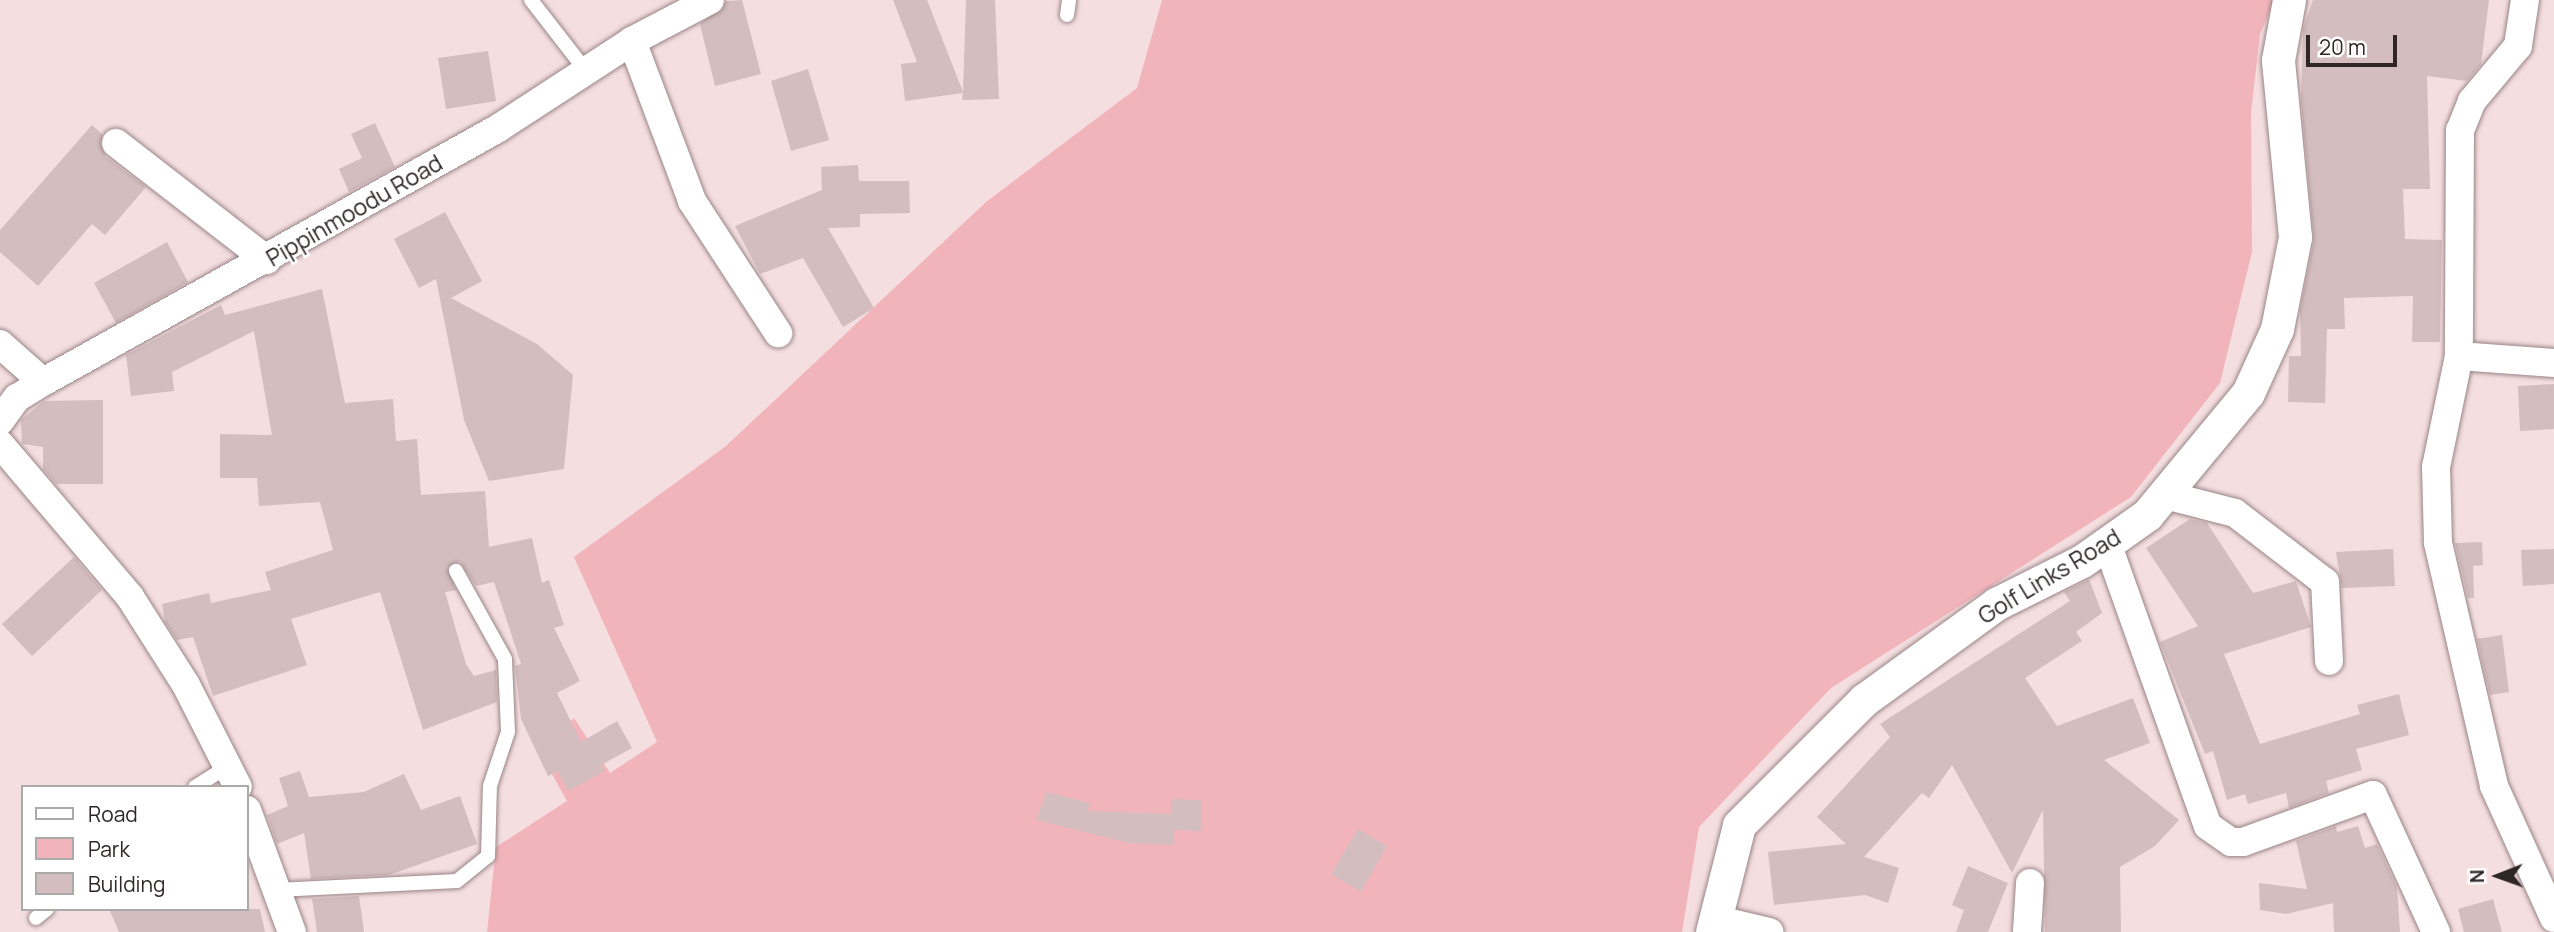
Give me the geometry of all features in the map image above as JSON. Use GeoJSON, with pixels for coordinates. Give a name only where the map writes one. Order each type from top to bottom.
{"type":"FeatureCollection","features":[{"type":"Feature","properties":{"kind":"street","name":"Pippinmoodu Road"},"geometry":{"type":"LineString","coordinates":[[0,421],[17,398],[43,382],[267,260],[632,41],[710,0]]}},
{"type":"Feature","properties":{"kind":"street","name":"Golf Links Road"},"geometry":{"type":"LineString","coordinates":[[1714,925],[1739,825],[1864,700],[1996,604],[2107,543],[2165,495],[2248,393],[2277,330],[2295,237],[2278,60],[2289,0]]}},
{"type":"Feature","properties":{"kind":"street"},"geometry":{"type":"LineString","coordinates":[[2525,0],[2518,46],[2472,101],[2460,130],[2459,356],[2436,467],[2438,543],[2494,786],[2554,919]]}},
{"type":"Feature","properties":{"kind":"street"},"geometry":{"type":"LineString","coordinates":[[632,41],[692,201],[778,333]]}},
{"type":"Feature","properties":{"kind":"street"},"geometry":{"type":"LineString","coordinates":[[117,144],[267,260]]}},
{"type":"Feature","properties":{"kind":"street"},"geometry":{"type":"LineString","coordinates":[[0,345],[43,382]]}},
{"type":"Feature","properties":{"kind":"street"},"geometry":{"type":"LineString","coordinates":[[2459,356],[2554,363]]}},
{"type":"Feature","properties":{"kind":"street"},"geometry":{"type":"LineString","coordinates":[[0,444],[130,597],[234,776]]}},
{"type":"Feature","properties":{"kind":"street"},"geometry":{"type":"LineString","coordinates":[[2165,495],[2235,513],[2325,582],[2329,661]]}},
{"type":"Feature","properties":{"kind":"street"},"geometry":{"type":"LineString","coordinates":[[2107,543],[2208,826],[2231,842],[2243,842],[2373,795],[2382,802],[2436,932]]}},
{"type":"Feature","properties":{"kind":"street"},"geometry":{"type":"LineString","coordinates":[[248,813],[292,932]]}},
{"type":"Feature","properties":{"kind":"street"},"geometry":{"type":"LineString","coordinates":[[2027,932],[2030,883]]}},
{"type":"Feature","properties":{"kind":"street"},"geometry":{"type":"LineString","coordinates":[[1714,925],[1769,932]]}},
{"type":"Feature","properties":{"kind":"lane"},"geometry":{"type":"LineString","coordinates":[[531,0],[586,71]]}},
{"type":"Feature","properties":{"kind":"lane"},"geometry":{"type":"LineString","coordinates":[[1068,15],[1069,0]]}},
{"type":"Feature","properties":{"kind":"lane"},"geometry":{"type":"LineString","coordinates":[[277,890],[457,881],[488,856],[490,786],[508,732],[505,659],[456,571]]}},
{"type":"Feature","properties":{"kind":"lane"},"geometry":{"type":"LineString","coordinates":[[202,785],[234,776]]}},
{"type":"Feature","properties":{"kind":"green space"},"geometry":{"type":"Polygon","coordinates":[[[1162,0],[2275,0],[2260,34],[2251,113],[2252,252],[2220,383],[2131,497],[1831,688],[1699,827],[1682,932],[487,932],[496,847],[567,801],[538,749],[574,718],[610,773],[657,742],[574,557],[726,446],[986,202],[1137,88],[1162,0]]]}},
{"type":"Feature","properties":{"kind":"building"},"geometry":{"type":"Polygon","coordinates":[[[742,0],[761,74],[715,86],[700,24],[727,1],[742,0]]]}},
{"type":"Feature","properties":{"kind":"building"},"geometry":{"type":"Polygon","coordinates":[[[893,0],[927,0],[963,92],[966,0],[995,0],[999,99],[962,100],[963,93],[905,101],[901,64],[917,62],[893,0]]]}},
{"type":"Feature","properties":{"kind":"building"},"geometry":{"type":"Polygon","coordinates":[[[2313,0],[2489,0],[2481,64],[2467,81],[2427,76],[2430,189],[2403,189],[2405,239],[2442,240],[2440,342],[2412,342],[2413,296],[2344,298],[2345,329],[2327,329],[2325,403],[2288,402],[2289,356],[2301,356],[2300,311],[2314,240],[2301,100],[2303,29],[2313,0]]]}},
{"type":"Feature","properties":{"kind":"building"},"geometry":{"type":"Polygon","coordinates":[[[488,51],[496,101],[446,109],[438,58],[488,51]]]}},
{"type":"Feature","properties":{"kind":"building"},"geometry":{"type":"Polygon","coordinates":[[[808,69],[829,140],[791,151],[771,81],[808,69]]]}},
{"type":"Feature","properties":{"kind":"building"},"geometry":{"type":"Polygon","coordinates":[[[375,123],[395,167],[349,192],[339,169],[362,158],[351,134],[375,123]]]}},
{"type":"Feature","properties":{"kind":"building"},"geometry":{"type":"Polygon","coordinates":[[[92,125],[102,134],[105,156],[146,187],[105,235],[92,224],[38,286],[0,252],[0,230],[92,125]]]}},
{"type":"Feature","properties":{"kind":"building"},"geometry":{"type":"Polygon","coordinates":[[[858,165],[859,181],[909,181],[910,213],[860,214],[860,227],[828,228],[874,308],[843,327],[803,258],[760,274],[735,226],[822,190],[821,167],[858,165]]]}},
{"type":"Feature","properties":{"kind":"building"},"geometry":{"type":"Polygon","coordinates":[[[445,212],[482,281],[451,298],[537,344],[573,375],[564,469],[489,481],[464,420],[436,279],[419,288],[394,239],[445,212]]]}},
{"type":"Feature","properties":{"kind":"building"},"geometry":{"type":"Polygon","coordinates":[[[167,242],[188,282],[116,323],[94,283],[167,242]]]}},
{"type":"Feature","properties":{"kind":"building"},"geometry":{"type":"Polygon","coordinates":[[[322,289],[345,403],[393,399],[396,441],[417,439],[421,495],[485,491],[489,547],[532,538],[542,583],[549,580],[564,625],[554,628],[580,681],[557,693],[581,742],[617,721],[632,748],[601,765],[605,771],[568,791],[558,771],[548,776],[521,719],[515,666],[521,664],[494,582],[476,586],[460,562],[447,567],[456,590],[445,592],[466,664],[474,676],[496,670],[497,702],[423,730],[380,592],[291,619],[307,665],[213,696],[193,637],[177,640],[165,622],[162,604],[209,593],[211,603],[271,590],[265,572],[333,550],[320,502],[259,506],[257,478],[220,478],[220,434],[272,435],[254,331],[172,372],[174,391],[131,396],[126,355],[221,305],[225,315],[322,289]]]}},
{"type":"Feature","properties":{"kind":"building"},"geometry":{"type":"Polygon","coordinates":[[[2554,384],[2554,429],[2520,431],[2518,386],[2554,384]]]}},
{"type":"Feature","properties":{"kind":"building"},"geometry":{"type":"Polygon","coordinates":[[[103,400],[103,484],[56,484],[43,469],[43,447],[22,444],[21,420],[44,401],[103,400]]]}},
{"type":"Feature","properties":{"kind":"building"},"geometry":{"type":"Polygon","coordinates":[[[2190,519],[2207,523],[2253,593],[2296,581],[2311,627],[2224,654],[2260,744],[2360,714],[2357,705],[2399,694],[2409,735],[2356,749],[2362,770],[2326,781],[2329,793],[2289,808],[2286,793],[2248,804],[2245,794],[2227,800],[2213,751],[2205,754],[2160,642],[2198,626],[2146,548],[2190,519]]]}},
{"type":"Feature","properties":{"kind":"building"},"geometry":{"type":"Polygon","coordinates":[[[2482,542],[2483,565],[2473,566],[2474,598],[2468,598],[2455,543],[2482,542]]]}},
{"type":"Feature","properties":{"kind":"building"},"geometry":{"type":"Polygon","coordinates":[[[2393,549],[2395,586],[2342,588],[2336,552],[2393,549]]]}},
{"type":"Feature","properties":{"kind":"building"},"geometry":{"type":"Polygon","coordinates":[[[2554,549],[2554,584],[2523,586],[2521,550],[2554,549]]]}},
{"type":"Feature","properties":{"kind":"building"},"geometry":{"type":"Polygon","coordinates":[[[74,557],[102,590],[32,656],[2,624],[74,557]]]}},
{"type":"Feature","properties":{"kind":"building"},"geometry":{"type":"Polygon","coordinates":[[[2089,579],[2102,613],[2076,632],[2082,641],[2025,678],[2057,726],[2133,698],[2150,743],[2104,760],[2179,820],[2155,846],[2120,867],[2121,932],[2045,932],[2043,810],[2012,873],[1952,765],[1929,798],[1922,793],[1864,857],[1899,868],[1888,903],[1865,895],[1774,905],[1768,852],[1846,844],[1817,817],[1890,737],[1880,724],[2070,601],[2064,592],[2089,579]]]}},
{"type":"Feature","properties":{"kind":"building"},"geometry":{"type":"Polygon","coordinates":[[[2502,635],[2509,692],[2490,695],[2477,639],[2502,635]]]}},
{"type":"Feature","properties":{"kind":"building"},"geometry":{"type":"Polygon","coordinates":[[[300,771],[309,797],[364,792],[404,774],[421,810],[460,796],[477,844],[389,875],[311,879],[304,833],[277,844],[267,815],[288,806],[279,778],[300,771]]]}},
{"type":"Feature","properties":{"kind":"building"},"geometry":{"type":"Polygon","coordinates":[[[1047,792],[1090,803],[1088,811],[1171,814],[1171,799],[1202,800],[1201,831],[1174,830],[1174,845],[1128,843],[1036,820],[1047,792]]]}},
{"type":"Feature","properties":{"kind":"building"},"geometry":{"type":"Polygon","coordinates":[[[2336,826],[2337,832],[2358,826],[2365,848],[2377,844],[2397,887],[2400,932],[2334,932],[2333,903],[2286,914],[2260,910],[2259,883],[2307,889],[2296,841],[2336,826]]]}},
{"type":"Feature","properties":{"kind":"building"},"geometry":{"type":"Polygon","coordinates":[[[1358,829],[1387,846],[1361,892],[1331,874],[1358,829]]]}},
{"type":"Feature","properties":{"kind":"building"},"geometry":{"type":"Polygon","coordinates":[[[1968,866],[2008,883],[1988,932],[1956,932],[1964,910],[1952,905],[1968,866]]]}},
{"type":"Feature","properties":{"kind":"building"},"geometry":{"type":"Polygon","coordinates":[[[359,896],[364,932],[317,932],[312,899],[359,896]]]}},
{"type":"Feature","properties":{"kind":"building"},"geometry":{"type":"Polygon","coordinates":[[[2493,899],[2502,932],[2464,932],[2458,909],[2493,899]]]}},
{"type":"Feature","properties":{"kind":"building"},"geometry":{"type":"Polygon","coordinates":[[[260,909],[265,932],[119,932],[110,911],[260,909]]]}}]}
